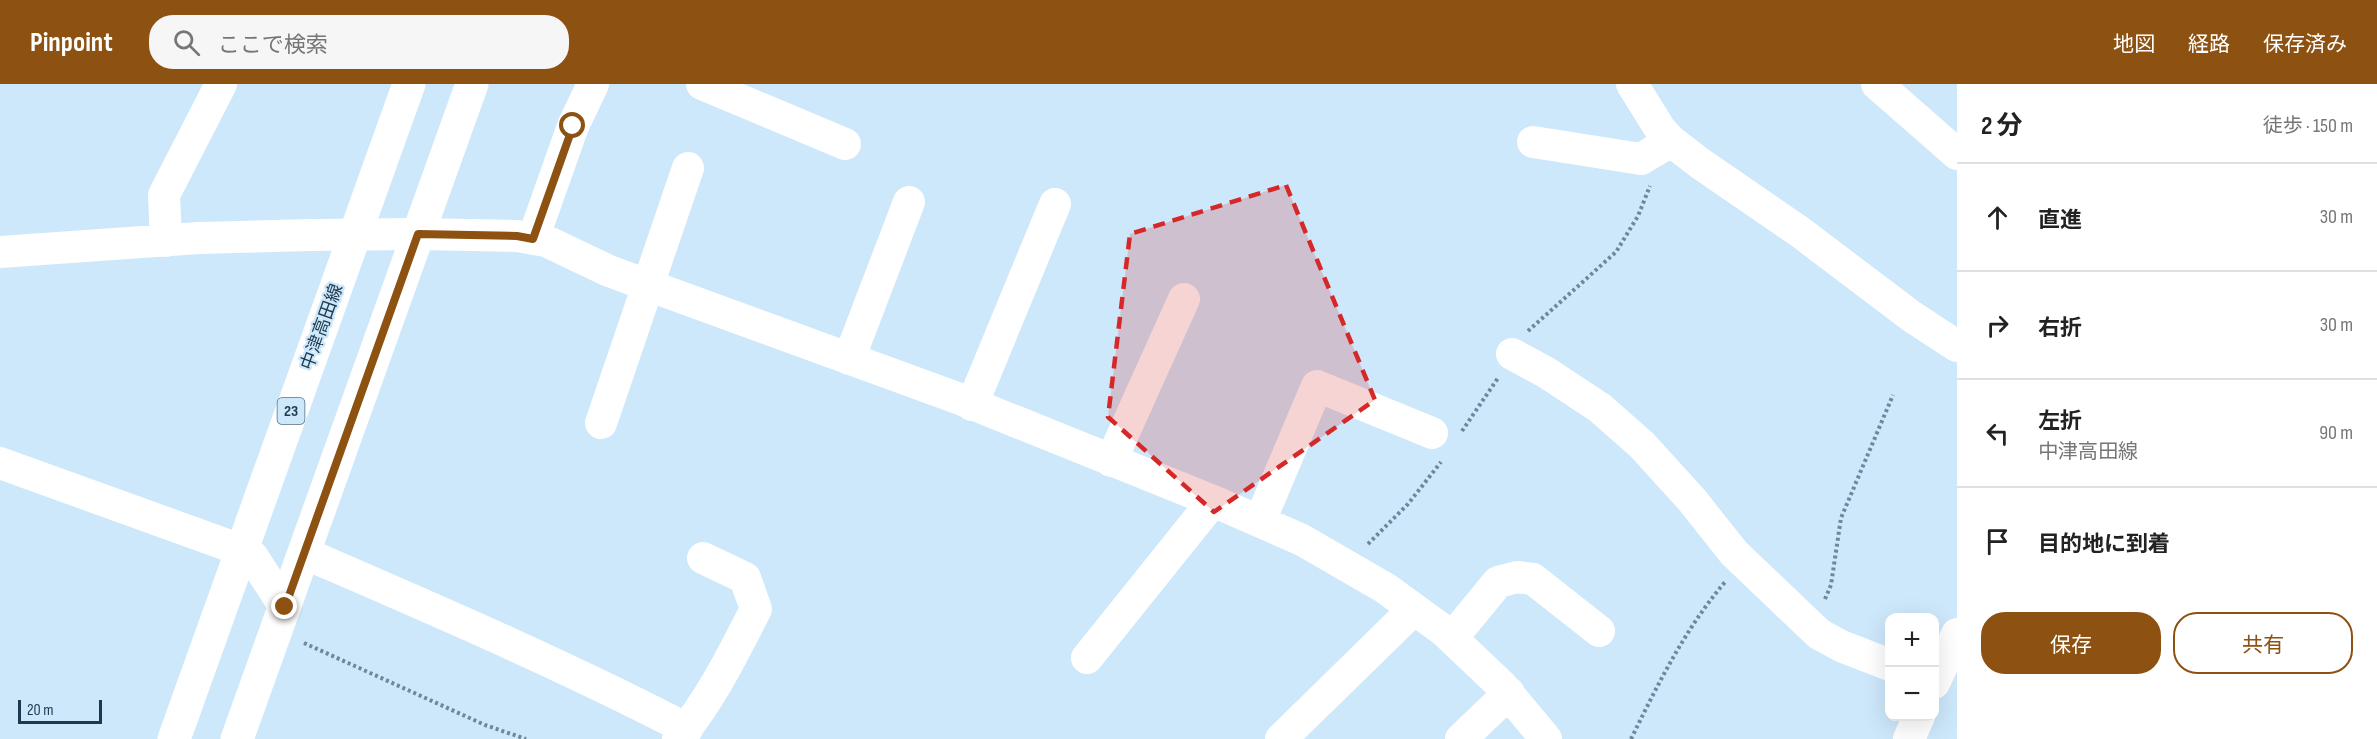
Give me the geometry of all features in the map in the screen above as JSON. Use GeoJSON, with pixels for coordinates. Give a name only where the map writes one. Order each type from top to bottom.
{"type":"FeatureCollection","features":[{"type":"Feature","properties":{"kind":"main road","name":"中津高田線"},"geometry":{"type":"LineString","coordinates":[[174,739],[409,84]]}},
{"type":"Feature","properties":{"kind":"main road"},"geometry":{"type":"LineString","coordinates":[[237,739],[472,84]]}},
{"type":"Feature","properties":{"kind":"street"},"geometry":{"type":"LineString","coordinates":[[166,241],[164,195],[221,84]]}},
{"type":"Feature","properties":{"kind":"street"},"geometry":{"type":"LineString","coordinates":[[533,239],[573,126],[593,84]]}},
{"type":"Feature","properties":{"kind":"street"},"geometry":{"type":"LineString","coordinates":[[702,84],[845,144]]}},
{"type":"Feature","properties":{"kind":"street"},"geometry":{"type":"LineString","coordinates":[[1632,84],[1660,129],[1671,141],[1800,232],[1911,316],[1957,346]]}},
{"type":"Feature","properties":{"kind":"street"},"geometry":{"type":"LineString","coordinates":[[1877,84],[1957,154]]}},
{"type":"Feature","properties":{"kind":"street"},"geometry":{"type":"LineString","coordinates":[[1533,142],[1641,159],[1671,141]]}},
{"type":"Feature","properties":{"kind":"street"},"geometry":{"type":"LineString","coordinates":[[601,423],[688,168]]}},
{"type":"Feature","properties":{"kind":"street"},"geometry":{"type":"LineString","coordinates":[[849,359],[909,202]]}},
{"type":"Feature","properties":{"kind":"street"},"geometry":{"type":"LineString","coordinates":[[972,405],[1054,204]]}},
{"type":"Feature","properties":{"kind":"street"},"geometry":{"type":"LineString","coordinates":[[0,252],[166,241],[355,234],[517,236],[546,241],[598,267],[972,405],[1283,530],[1385,588],[1452,638],[1485,667],[1546,739]]}},
{"type":"Feature","properties":{"kind":"street"},"geometry":{"type":"LineString","coordinates":[[1111,461],[1184,299]]}},
{"type":"Feature","properties":{"kind":"street"},"geometry":{"type":"LineString","coordinates":[[1512,354],[1547,373],[1600,408],[1642,446],[1692,500],[1743,562],[1819,634],[1841,646],[1885,663]]}},
{"type":"Feature","properties":{"kind":"street"},"geometry":{"type":"LineString","coordinates":[[1260,521],[1317,386],[1432,433]]}},
{"type":"Feature","properties":{"kind":"street"},"geometry":{"type":"LineString","coordinates":[[0,463],[241,550],[252,556],[280,619]]}},
{"type":"Feature","properties":{"kind":"street"},"geometry":{"type":"LineString","coordinates":[[1087,658],[1213,501]]}},
{"type":"Feature","properties":{"kind":"street"},"geometry":{"type":"LineString","coordinates":[[304,553],[524,648],[603,686],[682,734],[702,709],[756,609],[745,578],[703,558]]}},
{"type":"Feature","properties":{"kind":"street"},"geometry":{"type":"LineString","coordinates":[[1452,638],[1498,582],[1516,578],[1533,579],[1599,631]]}},
{"type":"Feature","properties":{"kind":"street"},"geometry":{"type":"LineString","coordinates":[[1281,739],[1414,609]]}},
{"type":"Feature","properties":{"kind":"street"},"geometry":{"type":"LineString","coordinates":[[1939,674],[1957,634]]}},
{"type":"Feature","properties":{"kind":"street"},"geometry":{"type":"LineString","coordinates":[[1461,739],[1509,693]]}},
{"type":"Feature","properties":{"kind":"street"},"geometry":{"type":"LineString","coordinates":[[1910,739],[1917,721]]}},
{"type":"Feature","properties":{"kind":"path"},"geometry":{"type":"LineString","coordinates":[[1813,627],[1831,585],[1841,518],[1893,395]]}},
{"type":"Feature","properties":{"kind":"path"},"geometry":{"type":"LineString","coordinates":[[1631,739],[1654,693],[1697,618],[1743,562]]}},
{"type":"Feature","properties":{"kind":"path"},"geometry":{"type":"LineString","coordinates":[[280,619],[485,725],[526,739]]}},
{"type":"Feature","properties":{"kind":"highlighted area"},"geometry":{"type":"Polygon","coordinates":[[[1286,185],[1375,400],[1214,512],[1108,417],[1130,234],[1286,185]]]}},
{"type":"Feature","properties":{"kind":"route"},"geometry":{"type":"LineString","coordinates":[[285,607],[418,234],[517,236],[533,239],[573,126]]}}]}
